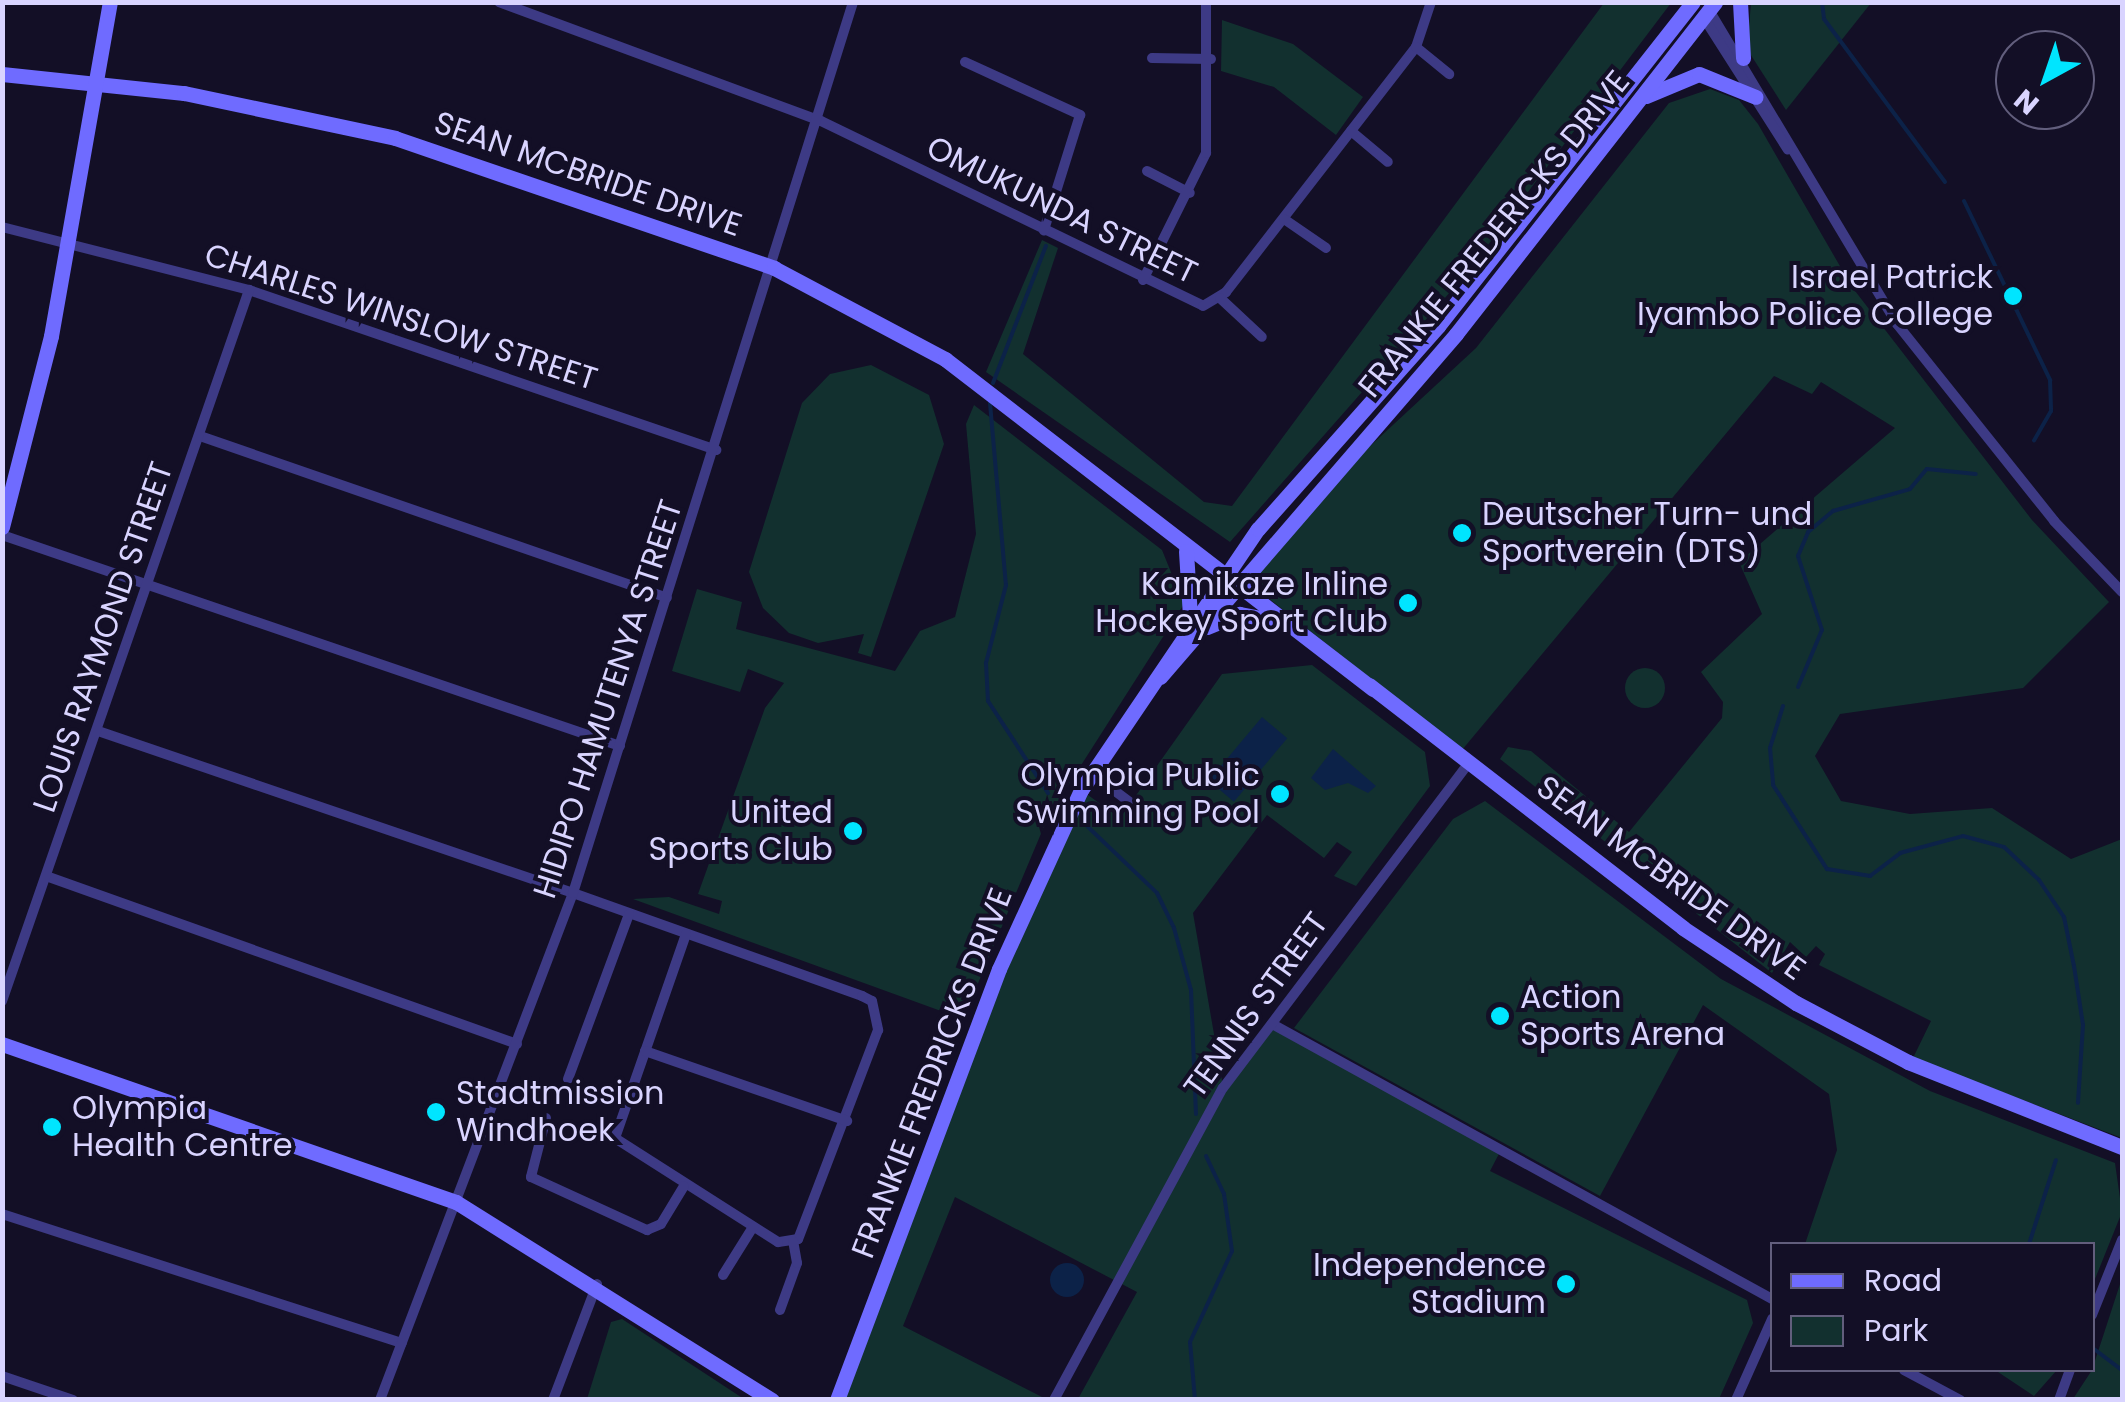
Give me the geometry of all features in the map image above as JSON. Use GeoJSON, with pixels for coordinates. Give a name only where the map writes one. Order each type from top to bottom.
{"type":"FeatureCollection","features":[{"type":"Feature","properties":{"kind":"main road"},"geometry":{"type":"LineString","coordinates":[[2,527],[69,238],[100,83],[110,2]]}},
{"type":"Feature","properties":{"kind":"main road"},"geometry":{"type":"LineString","coordinates":[[1740,2],[1742,58]]}},
{"type":"Feature","properties":{"kind":"main road"},"geometry":{"type":"LineString","coordinates":[[1692,3],[1707,8]]}},
{"type":"Feature","properties":{"kind":"main road","name":"FRANKIE FREDERICKS DRIVE"},"geometry":{"type":"LineString","coordinates":[[1230,578],[1438,326],[1692,3]]}},
{"type":"Feature","properties":{"kind":"main road","name":"FRANKIE FREDERICKS DRIVE"},"geometry":{"type":"LineString","coordinates":[[1230,578],[1456,334],[1642,98],[1707,8]]}},
{"type":"Feature","properties":{"kind":"main road","name":"SEAN MCBRIDE DRIVE"},"geometry":{"type":"LineString","coordinates":[[2,74],[222,100],[452,153],[774,268],[944,359],[1683,928],[1796,1003],[1925,1070],[2122,1148]]}},
{"type":"Feature","properties":{"kind":"main road"},"geometry":{"type":"LineString","coordinates":[[1642,98],[1699,74],[1756,97]]}},
{"type":"Feature","properties":{"kind":"main road","name":"SEAN MCBRIDE DRIVE"},"geometry":{"type":"LineString","coordinates":[[1098,475],[1186,550],[1230,578],[1279,623],[1373,689]]}},
{"type":"Feature","properties":{"kind":"main road"},"geometry":{"type":"LineString","coordinates":[[1186,550],[1190,621]]}},
{"type":"Feature","properties":{"kind":"main road","name":"FRANKIE FREDRICKS DRIVE"},"geometry":{"type":"LineString","coordinates":[[837,1400],[1024,906],[1091,773],[1190,621],[1230,578]]}},
{"type":"Feature","properties":{"kind":"main road","name":"FRANKIE FREDRICKS DRIVE"},"geometry":{"type":"LineString","coordinates":[[1153,683],[1194,638],[1230,578]]}},
{"type":"Feature","properties":{"kind":"main road"},"geometry":{"type":"LineString","coordinates":[[1194,638],[1240,614],[1279,623]]}},
{"type":"Feature","properties":{"kind":"main road"},"geometry":{"type":"LineString","coordinates":[[2,1044],[456,1202],[597,1282],[772,1400]]}},
{"type":"Feature","properties":{"kind":"street","name":"OMUKUNDA STREET"},"geometry":{"type":"LineString","coordinates":[[499,2],[821,121],[1192,304],[1220,298],[1284,219],[1416,47],[1431,2]]}},
{"type":"Feature","properties":{"kind":"street","name":"HIDIPO HAMUTENYA STREET"},"geometry":{"type":"LineString","coordinates":[[380,1400],[573,893],[821,121],[854,2]]}},
{"type":"Feature","properties":{"kind":"street"},"geometry":{"type":"LineString","coordinates":[[1143,280],[1190,193],[1206,152],[1211,59],[1206,2]]}},
{"type":"Feature","properties":{"kind":"street"},"geometry":{"type":"LineString","coordinates":[[1707,8],[1742,58],[1830,214]]}},
{"type":"Feature","properties":{"kind":"street"},"geometry":{"type":"LineString","coordinates":[[1707,8],[1756,97],[1897,324],[2043,509],[2122,592]]}},
{"type":"Feature","properties":{"kind":"street"},"geometry":{"type":"LineString","coordinates":[[1416,47],[1449,74]]}},
{"type":"Feature","properties":{"kind":"street"},"geometry":{"type":"LineString","coordinates":[[1152,58],[1211,59]]}},
{"type":"Feature","properties":{"kind":"street"},"geometry":{"type":"LineString","coordinates":[[965,62],[1080,115],[1044,230]]}},
{"type":"Feature","properties":{"kind":"street"},"geometry":{"type":"LineString","coordinates":[[1351,131],[1388,162]]}},
{"type":"Feature","properties":{"kind":"street"},"geometry":{"type":"LineString","coordinates":[[1147,172],[1190,193]]}},
{"type":"Feature","properties":{"kind":"street"},"geometry":{"type":"LineString","coordinates":[[1284,219],[1326,248]]}},
{"type":"Feature","properties":{"kind":"street","name":"CHARLES WINSLOW STREET"},"geometry":{"type":"LineString","coordinates":[[2,227],[69,238],[248,290],[716,450]]}},
{"type":"Feature","properties":{"kind":"street","name":"LOUIS RAYMOND STREET"},"geometry":{"type":"LineString","coordinates":[[2,1001],[150,588],[248,290]]}},
{"type":"Feature","properties":{"kind":"street"},"geometry":{"type":"LineString","coordinates":[[1220,298],[1262,337]]}},
{"type":"Feature","properties":{"kind":"street"},"geometry":{"type":"LineString","coordinates":[[200,436],[667,598]]}},
{"type":"Feature","properties":{"kind":"street"},"geometry":{"type":"LineString","coordinates":[[2,535],[620,746]]}},
{"type":"Feature","properties":{"kind":"street"},"geometry":{"type":"LineString","coordinates":[[98,731],[573,893],[872,1001],[880,1019],[847,1121],[806,1230],[793,1241]]}},
{"type":"Feature","properties":{"kind":"street","name":"TENNIS STREET"},"geometry":{"type":"LineString","coordinates":[[1054,1400],[1210,1108],[1469,763]]}},
{"type":"Feature","properties":{"kind":"street"},"geometry":{"type":"LineString","coordinates":[[1091,773],[1130,802]]}},
{"type":"Feature","properties":{"kind":"street"},"geometry":{"type":"LineString","coordinates":[[46,876],[517,1044]]}},
{"type":"Feature","properties":{"kind":"street"},"geometry":{"type":"LineString","coordinates":[[568,1079],[630,914]]}},
{"type":"Feature","properties":{"kind":"street"},"geometry":{"type":"LineString","coordinates":[[686,934],[615,1138],[753,1227],[793,1241]]}},
{"type":"Feature","properties":{"kind":"street"},"geometry":{"type":"LineString","coordinates":[[1272,1024],[1770,1299]]}},
{"type":"Feature","properties":{"kind":"street"},"geometry":{"type":"LineString","coordinates":[[645,1051],[847,1121]]}},
{"type":"Feature","properties":{"kind":"street"},"geometry":{"type":"LineString","coordinates":[[546,1118],[531,1177],[646,1230],[662,1224],[684,1186]]}},
{"type":"Feature","properties":{"kind":"street"},"geometry":{"type":"LineString","coordinates":[[2,1214],[402,1343]]}},
{"type":"Feature","properties":{"kind":"street"},"geometry":{"type":"LineString","coordinates":[[723,1274],[753,1227]]}},
{"type":"Feature","properties":{"kind":"street"},"geometry":{"type":"LineString","coordinates":[[2095,1307],[2122,1240]]}},
{"type":"Feature","properties":{"kind":"street"},"geometry":{"type":"LineString","coordinates":[[780,1310],[797,1262],[793,1241]]}},
{"type":"Feature","properties":{"kind":"street"},"geometry":{"type":"LineString","coordinates":[[553,1400],[597,1282]]}},
{"type":"Feature","properties":{"kind":"street"},"geometry":{"type":"LineString","coordinates":[[1736,1400],[1770,1324]]}},
{"type":"Feature","properties":{"kind":"street"},"geometry":{"type":"LineString","coordinates":[[1908,1372],[1960,1400]]}},
{"type":"Feature","properties":{"kind":"street"},"geometry":{"type":"LineString","coordinates":[[2049,1400],[2060,1396],[2069,1372]]}},
{"type":"Feature","properties":{"kind":"street"},"geometry":{"type":"LineString","coordinates":[[2,1376],[73,1400]]}},
{"type":"Feature","properties":{"kind":"green space"},"geometry":{"type":"Polygon","coordinates":[[[1604,3],[1671,3],[1466,274],[1230,542],[986,372],[1042,240],[1058,248],[1023,354],[1204,502],[1232,506],[1604,3]]]}},
{"type":"Feature","properties":{"kind":"green space"},"geometry":{"type":"Polygon","coordinates":[[[1751,3],[1871,3],[1786,110],[1747,49],[1751,3]]]}},
{"type":"Feature","properties":{"kind":"green space"},"geometry":{"type":"Polygon","coordinates":[[[1222,20],[1293,44],[1363,97],[1336,135],[1274,87],[1221,71],[1222,20]]]}},
{"type":"Feature","properties":{"kind":"green space"},"geometry":{"type":"Polygon","coordinates":[[[1710,89],[1739,100],[1758,124],[1852,287],[2032,520],[2109,602],[2023,688],[1840,714],[1815,756],[1841,801],[1910,814],[1992,808],[2071,859],[2122,839],[2122,1138],[1913,1058],[1931,1021],[1819,965],[1825,954],[1816,946],[1806,957],[1790,942],[1772,973],[1500,759],[1508,747],[1531,751],[1629,832],[1722,718],[1723,702],[1701,672],[1762,614],[1739,562],[1895,428],[1821,382],[1812,394],[1774,376],[1462,750],[1249,583],[1313,499],[1476,348],[1669,103],[1710,89]]]}},
{"type":"Feature","properties":{"kind":"green space"},"geometry":{"type":"Polygon","coordinates":[[[871,365],[929,395],[944,444],[871,657],[858,653],[864,634],[818,643],[789,633],[763,608],[749,572],[802,403],[830,374],[871,365]]]}},
{"type":"Feature","properties":{"kind":"green space"},"geometry":{"type":"Polygon","coordinates":[[[974,405],[1162,550],[1184,604],[1048,817],[963,1019],[633,899],[669,897],[719,914],[722,901],[698,894],[765,708],[784,683],[748,669],[740,692],[672,671],[697,589],[742,602],[736,629],[895,671],[920,631],[955,617],[976,534],[966,424],[974,405]]]}},
{"type":"Feature","properties":{"kind":"green space"},"geometry":{"type":"Polygon","coordinates":[[[1312,665],[1425,752],[1430,786],[1356,886],[1334,876],[1352,852],[1337,842],[1324,858],[1267,815],[1193,913],[1223,1086],[1272,1024],[1502,1148],[1490,1171],[1747,1300],[1753,1323],[1719,1399],[1078,1399],[1137,1292],[955,1197],[903,1326],[1046,1399],[837,1400],[1031,890],[1081,790],[1120,818],[1222,674],[1312,665]]]}},
{"type":"Feature","properties":{"kind":"green space"},"geometry":{"type":"Polygon","coordinates":[[[1645,668],[1659,674],[1665,688],[1659,702],[1645,708],[1631,702],[1625,688],[1631,674],[1645,668]]]}},
{"type":"Feature","properties":{"kind":"green space","name":"Action Sports Arena"},"geometry":{"type":"Polygon","coordinates":[[[1485,801],[1721,979],[1930,1091],[2115,1163],[2122,1212],[2095,1279],[2095,1242],[1806,1242],[1837,1150],[1829,1094],[1703,1005],[1600,1196],[1294,1028],[1453,819],[1485,801]]]}},
{"type":"Feature","properties":{"kind":"green space"},"geometry":{"type":"Polygon","coordinates":[[[2122,1278],[2122,1399],[2073,1399],[2091,1372],[2095,1372],[2095,1361],[2122,1278]]]}},
{"type":"Feature","properties":{"kind":"green space"},"geometry":{"type":"Polygon","coordinates":[[[622,1319],[744,1399],[587,1399],[611,1322],[622,1319]]]}},
{"type":"Feature","properties":{"kind":"green space"},"geometry":{"type":"Polygon","coordinates":[[[1998,1372],[2055,1372],[2034,1396],[1998,1372]]]}},
{"type":"Feature","properties":{"kind":"water"},"geometry":{"type":"Polygon","coordinates":[[[1262,717],[1287,738],[1234,802],[1209,781],[1262,717]]]}},
{"type":"Feature","properties":{"kind":"water"},"geometry":{"type":"Polygon","coordinates":[[[1333,749],[1376,786],[1368,793],[1348,783],[1325,790],[1311,778],[1333,749]]]}},
{"type":"Feature","properties":{"kind":"water"},"geometry":{"type":"Polygon","coordinates":[[[1067,1263],[1079,1268],[1084,1280],[1079,1292],[1067,1297],[1055,1292],[1050,1280],[1055,1268],[1067,1263]]]}},
{"type":"Feature","properties":{"kind":"waterway"},"geometry":{"type":"LineString","coordinates":[[1822,2],[1824,19],[1945,182]]}},
{"type":"Feature","properties":{"kind":"waterway"},"geometry":{"type":"LineString","coordinates":[[1964,201],[2050,380],[2051,411],[2034,440]]}},
{"type":"Feature","properties":{"kind":"waterway"},"geometry":{"type":"LineString","coordinates":[[993,383],[1046,246]]}},
{"type":"Feature","properties":{"kind":"waterway"},"geometry":{"type":"LineString","coordinates":[[990,403],[1006,585],[986,663],[988,701],[1048,793]]}},
{"type":"Feature","properties":{"kind":"waterway"},"geometry":{"type":"LineString","coordinates":[[1798,687],[1822,630],[1798,556],[1808,532],[1833,511],[1910,489],[1927,469],[1976,474]]}},
{"type":"Feature","properties":{"kind":"waterway"},"geometry":{"type":"LineString","coordinates":[[1783,706],[1770,748],[1773,785],[1827,869],[1870,876],[1900,853],[1963,836],[2004,847],[2039,880],[2064,917],[2074,966],[2083,1025],[2078,1103]]}},
{"type":"Feature","properties":{"kind":"waterway"},"geometry":{"type":"LineString","coordinates":[[1088,827],[1157,893],[1174,928],[1191,990],[1196,1114]]}},
{"type":"Feature","properties":{"kind":"waterway"},"geometry":{"type":"LineString","coordinates":[[1195,1400],[1190,1342],[1232,1251],[1224,1194],[1206,1156]]}},
{"type":"Feature","properties":{"kind":"waterway"},"geometry":{"type":"LineString","coordinates":[[2030,1242],[2056,1160]]}},
{"type":"Feature","properties":{"kind":"waterway"},"geometry":{"type":"LineString","coordinates":[[2095,1350],[2122,1370]]}},
{"type":"Feature","properties":{"kind":"place","name":"Israel Patrick Iyambo Police College"},"geometry":{"type":"Point","coordinates":[2013,296]}},
{"type":"Feature","properties":{"kind":"place","name":"Deutscher Turn- und Sportverein (DTS)"},"geometry":{"type":"Point","coordinates":[1462,533]}},
{"type":"Feature","properties":{"kind":"place","name":"Kamikaze Inline Hockey Sport Club"},"geometry":{"type":"Point","coordinates":[1408,603]}},
{"type":"Feature","properties":{"kind":"place","name":"Olympia Public Swimming Pool"},"geometry":{"type":"Point","coordinates":[1280,794]}},
{"type":"Feature","properties":{"kind":"place","name":"United Sports Club"},"geometry":{"type":"Point","coordinates":[853,831]}},
{"type":"Feature","properties":{"kind":"place","name":"Action Sports Arena"},"geometry":{"type":"Point","coordinates":[1500,1016]}},
{"type":"Feature","properties":{"kind":"place","name":"Stadtmission Windhoek"},"geometry":{"type":"Point","coordinates":[436,1112]}},
{"type":"Feature","properties":{"kind":"place","name":"Olympia Health Centre"},"geometry":{"type":"Point","coordinates":[52,1127]}},
{"type":"Feature","properties":{"kind":"place","name":"Independence Stadium"},"geometry":{"type":"Point","coordinates":[1566,1284]}}]}
